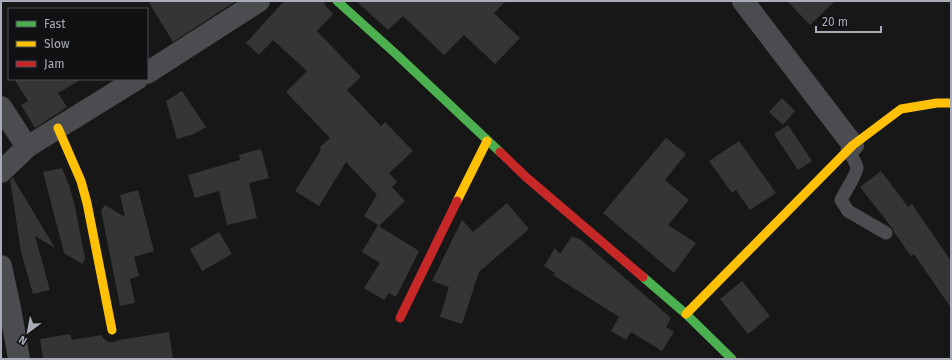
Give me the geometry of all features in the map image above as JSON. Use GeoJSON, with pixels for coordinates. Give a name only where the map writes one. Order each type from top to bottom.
{"type":"FeatureCollection","features":[{"type":"Feature","properties":{"kind":"street"},"geometry":{"type":"LineString","coordinates":[[148,72],[259,1]]}},
{"type":"Feature","properties":{"kind":"street"},"geometry":{"type":"LineString","coordinates":[[337,1],[402,59],[487,141],[556,204],[686,314],[732,359]]}},
{"type":"Feature","properties":{"kind":"street"},"geometry":{"type":"LineString","coordinates":[[743,1],[850,147]]}},
{"type":"Feature","properties":{"kind":"street"},"geometry":{"type":"LineString","coordinates":[[1,172],[27,147],[135,80]]}},
{"type":"Feature","properties":{"kind":"street"},"geometry":{"type":"LineString","coordinates":[[686,314],[850,147],[901,110],[937,103],[951,103]]}},
{"type":"Feature","properties":{"kind":"street"},"geometry":{"type":"LineString","coordinates":[[1,107],[27,147]]}},
{"type":"Feature","properties":{"kind":"street"},"geometry":{"type":"LineString","coordinates":[[58,128],[81,181],[87,202],[112,330]]}},
{"type":"Feature","properties":{"kind":"street"},"geometry":{"type":"LineString","coordinates":[[400,318],[487,141]]}},
{"type":"Feature","properties":{"kind":"street"},"geometry":{"type":"LineString","coordinates":[[1,266],[19,359]]}},
{"type":"Feature","properties":{"kind":"lane"},"geometry":{"type":"LineString","coordinates":[[850,147],[857,169],[856,174],[847,187],[841,200],[848,211],[886,233]]}},
{"type":"Feature","properties":{"kind":"building"},"geometry":{"type":"Polygon","coordinates":[[[148,1],[236,1],[173,42],[148,1]]]}},
{"type":"Feature","properties":{"kind":"building"},"geometry":{"type":"Polygon","coordinates":[[[284,1],[325,1],[325,5],[333,14],[317,31],[361,77],[347,90],[381,126],[385,122],[413,151],[389,173],[397,182],[392,187],[405,201],[379,226],[419,251],[396,297],[389,293],[384,300],[364,288],[380,263],[362,252],[378,225],[364,216],[377,195],[346,162],[319,206],[295,191],[321,150],[319,148],[330,138],[286,92],[307,71],[273,40],[259,55],[246,43],[284,1]]]}},
{"type":"Feature","properties":{"kind":"building"},"geometry":{"type":"Polygon","coordinates":[[[356,1],[506,1],[494,13],[520,38],[495,64],[464,35],[444,55],[403,16],[388,30],[356,1]]]}},
{"type":"Feature","properties":{"kind":"building"},"geometry":{"type":"Polygon","coordinates":[[[787,1],[835,1],[810,25],[787,1]]]}},
{"type":"Feature","properties":{"kind":"building"},"geometry":{"type":"Polygon","coordinates":[[[15,80],[80,80],[58,93],[67,107],[35,128],[21,105],[28,101],[15,80]]]}},
{"type":"Feature","properties":{"kind":"building"},"geometry":{"type":"Polygon","coordinates":[[[182,91],[206,127],[194,134],[177,139],[166,101],[182,91]]]}},
{"type":"Feature","properties":{"kind":"building"},"geometry":{"type":"Polygon","coordinates":[[[782,98],[795,111],[783,125],[769,112],[782,98]]]}},
{"type":"Feature","properties":{"kind":"building"},"geometry":{"type":"Polygon","coordinates":[[[788,125],[812,161],[798,170],[774,134],[788,125]]]}},
{"type":"Feature","properties":{"kind":"building"},"geometry":{"type":"Polygon","coordinates":[[[666,138],[686,154],[665,180],[689,200],[668,225],[696,243],[674,273],[603,213],[666,138]]]}},
{"type":"Feature","properties":{"kind":"building"},"geometry":{"type":"Polygon","coordinates":[[[739,141],[776,193],[750,210],[736,190],[732,193],[709,161],[739,141]]]}},
{"type":"Feature","properties":{"kind":"building"},"geometry":{"type":"Polygon","coordinates":[[[261,149],[269,178],[249,183],[257,218],[227,225],[219,191],[195,198],[188,175],[240,160],[239,155],[261,149]]]}},
{"type":"Feature","properties":{"kind":"building"},"geometry":{"type":"Polygon","coordinates":[[[62,168],[75,206],[85,259],[82,264],[64,253],[43,172],[62,168]]]}},
{"type":"Feature","properties":{"kind":"building"},"geometry":{"type":"Polygon","coordinates":[[[881,171],[908,207],[912,204],[951,261],[951,308],[914,254],[911,256],[893,229],[860,187],[881,171]]]}},
{"type":"Feature","properties":{"kind":"building"},"geometry":{"type":"Polygon","coordinates":[[[13,178],[55,248],[35,236],[50,290],[33,294],[21,252],[10,180],[13,178]]]}},
{"type":"Feature","properties":{"kind":"building"},"geometry":{"type":"Polygon","coordinates":[[[138,190],[154,251],[134,257],[139,276],[130,279],[135,303],[120,306],[101,210],[105,205],[125,217],[120,195],[138,190]]]}},
{"type":"Feature","properties":{"kind":"building"},"geometry":{"type":"Polygon","coordinates":[[[507,203],[529,229],[479,272],[462,324],[440,317],[449,287],[432,281],[462,220],[473,232],[507,203]]]}},
{"type":"Feature","properties":{"kind":"building"},"geometry":{"type":"Polygon","coordinates":[[[219,232],[232,254],[202,271],[190,249],[219,232]]]}},
{"type":"Feature","properties":{"kind":"building"},"geometry":{"type":"Polygon","coordinates":[[[572,236],[580,239],[671,318],[666,327],[674,332],[662,351],[631,332],[626,340],[611,331],[619,317],[553,275],[555,273],[544,266],[555,248],[560,254],[572,236]]]}},
{"type":"Feature","properties":{"kind":"building"},"geometry":{"type":"Polygon","coordinates":[[[742,281],[770,316],[748,334],[720,299],[742,281]]]}},
{"type":"Feature","properties":{"kind":"building"},"geometry":{"type":"Polygon","coordinates":[[[169,332],[173,359],[43,359],[40,339],[70,334],[72,340],[101,335],[108,342],[114,342],[169,332]]]}},
{"type":"Feature","properties":{"kind":"traffic: fast"},"geometry":{"type":"LineString","coordinates":[[337,1],[396,54],[500,152]]}},
{"type":"Feature","properties":{"kind":"traffic: fast"},"geometry":{"type":"LineString","coordinates":[[643,277],[686,314],[732,359]]}},
{"type":"Feature","properties":{"kind":"traffic: slow"},"geometry":{"type":"LineString","coordinates":[[686,314],[853,145],[901,109],[937,103],[951,103]]}},
{"type":"Feature","properties":{"kind":"traffic: slow"},"geometry":{"type":"LineString","coordinates":[[58,128],[81,181],[87,203],[112,330]]}},
{"type":"Feature","properties":{"kind":"traffic: slow"},"geometry":{"type":"LineString","coordinates":[[457,201],[487,141]]}},
{"type":"Feature","properties":{"kind":"traffic: jam"},"geometry":{"type":"LineString","coordinates":[[500,152],[526,177],[643,277]]}},
{"type":"Feature","properties":{"kind":"traffic: jam"},"geometry":{"type":"LineString","coordinates":[[400,318],[457,201]]}}]}
